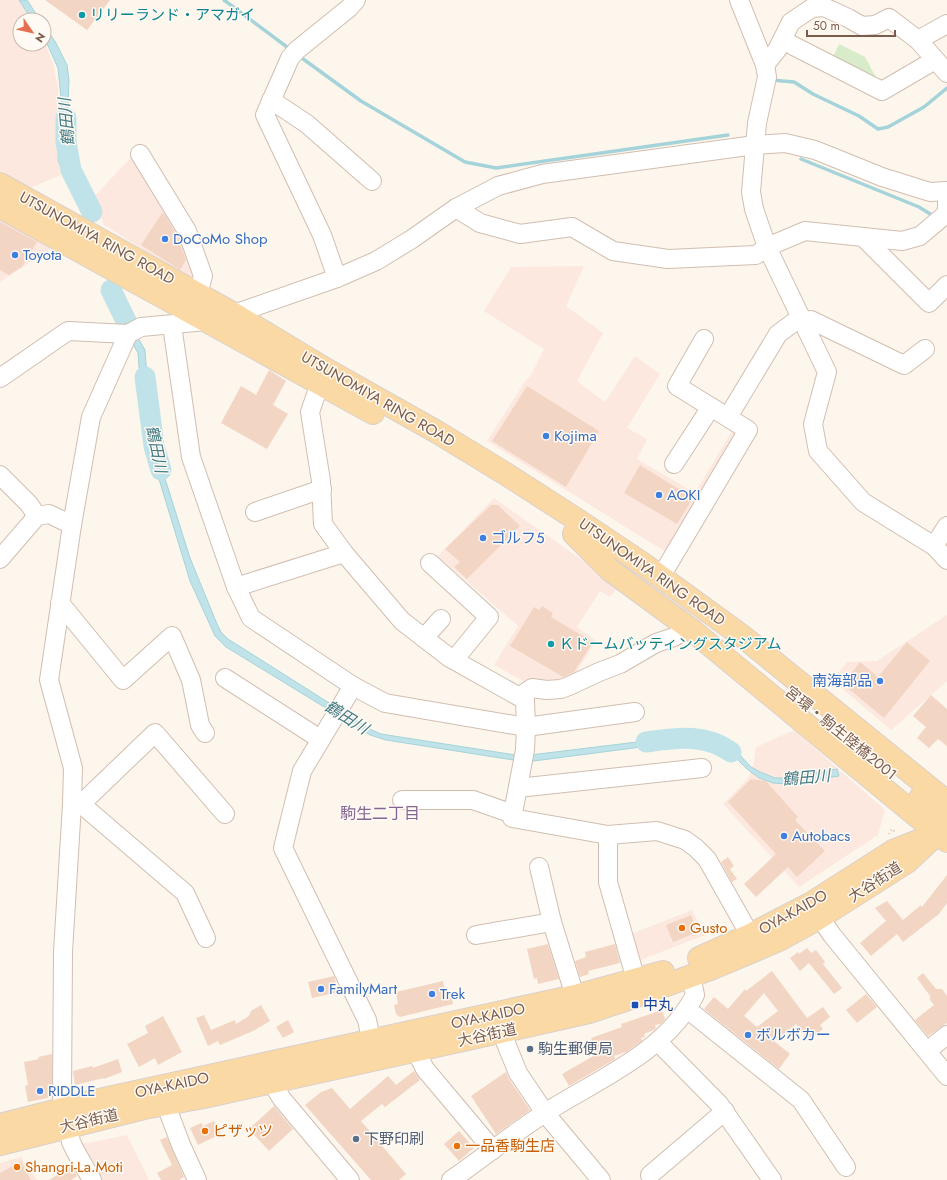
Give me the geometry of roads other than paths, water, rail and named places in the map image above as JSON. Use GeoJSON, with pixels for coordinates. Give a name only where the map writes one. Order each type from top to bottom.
{"type":"FeatureCollection","features":[{"type":"Feature","properties":{"kind":"main road","name":"UTSUNOMIYA RING ROAD"},"geometry":{"type":"LineString","coordinates":[[0,184],[234,314],[327,370],[437,432],[506,474],[679,607],[738,642]]}},
{"type":"Feature","properties":{"kind":"main road","name":"UTSUNOMIYA RING ROAD"},"geometry":{"type":"LineString","coordinates":[[0,207],[320,383],[578,529]]}},
{"type":"Feature","properties":{"kind":"main road"},"geometry":{"type":"LineString","coordinates":[[578,529],[631,545],[707,595],[947,786]]}},
{"type":"Feature","properties":{"kind":"main road"},"geometry":{"type":"LineString","coordinates":[[578,529],[610,570],[688,628],[945,830]]}},
{"type":"Feature","properties":{"kind":"main road","name":"宮環・駒生陸橋2001"},"geometry":{"type":"LineString","coordinates":[[738,642],[947,802]]}},
{"type":"Feature","properties":{"kind":"main road","name":"宮環・駒生陸橋2001"},"geometry":{"type":"LineString","coordinates":[[738,642],[945,830]]}},
{"type":"Feature","properties":{"kind":"main road","name":"OYA-KAIDO"},"geometry":{"type":"LineString","coordinates":[[0,1125],[66,1118],[501,1022],[575,996],[636,980],[693,961],[750,935],[814,911],[893,851],[945,830]]}},
{"type":"Feature","properties":{"kind":"main road","name":"大谷街道"},"geometry":{"type":"LineString","coordinates":[[0,1144],[66,1118],[166,1105],[275,1082],[373,1050],[418,1050],[501,1022],[589,1012],[691,977],[779,940],[814,911]]}},
{"type":"Feature","properties":{"kind":"street"},"geometry":{"type":"LineString","coordinates":[[337,278],[322,236],[265,115],[293,54],[349,8],[356,0]]}},
{"type":"Feature","properties":{"kind":"street"},"geometry":{"type":"LineString","coordinates":[[740,0],[765,65],[767,77],[757,123],[752,192],[754,209],[767,247],[827,372],[813,424],[818,451],[863,502],[934,546],[947,560]]}},
{"type":"Feature","properties":{"kind":"street"},"geometry":{"type":"LineString","coordinates":[[765,65],[777,50],[782,40],[791,22],[812,8],[824,7],[862,26],[875,25],[889,18],[918,40],[941,67],[882,91],[782,40]]}},
{"type":"Feature","properties":{"kind":"street"},"geometry":{"type":"LineString","coordinates":[[918,40],[947,24]]}},
{"type":"Feature","properties":{"kind":"street"},"geometry":{"type":"LineString","coordinates":[[271,100],[307,124],[372,181]]}},
{"type":"Feature","properties":{"kind":"street"},"geometry":{"type":"LineString","coordinates":[[0,378],[68,331],[135,331],[206,321],[234,314],[337,278],[376,261],[412,239],[456,208],[498,186],[542,174],[755,145],[785,143],[815,150],[882,177],[930,192],[947,191],[947,214],[920,236],[902,241],[805,231],[767,247],[756,254],[668,259],[613,251],[572,228],[520,234],[480,223],[456,208]]}},
{"type":"Feature","properties":{"kind":"street"},"geometry":{"type":"LineString","coordinates":[[140,154],[187,231],[203,276],[198,294]]}},
{"type":"Feature","properties":{"kind":"street"},"geometry":{"type":"LineString","coordinates":[[864,237],[929,303],[947,285]]}},
{"type":"Feature","properties":{"kind":"street"},"geometry":{"type":"LineString","coordinates":[[728,417],[778,334],[802,320],[812,320],[904,365],[925,349]]}},
{"type":"Feature","properties":{"kind":"street"},"geometry":{"type":"LineString","coordinates":[[172,325],[191,457],[236,587],[251,618],[353,686],[385,702],[526,727],[635,712]]}},
{"type":"Feature","properties":{"kind":"street"},"geometry":{"type":"LineString","coordinates":[[92,1180],[74,1148],[62,1096],[63,952],[77,804],[73,768],[49,680],[72,525],[91,417],[135,331]]}},
{"type":"Feature","properties":{"kind":"street"},"geometry":{"type":"LineString","coordinates":[[666,568],[748,430],[677,386],[704,338]]}},
{"type":"Feature","properties":{"kind":"street"},"geometry":{"type":"LineString","coordinates":[[320,383],[310,412],[322,489],[323,524],[344,553],[402,620],[454,660],[526,700],[526,727],[523,758],[512,818],[608,835],[657,831],[685,840],[707,859],[750,935]]}},
{"type":"Feature","properties":{"kind":"street"},"geometry":{"type":"LineString","coordinates":[[674,464],[711,407]]}},
{"type":"Feature","properties":{"kind":"street"},"geometry":{"type":"LineString","coordinates":[[0,475],[29,504],[37,516]]}},
{"type":"Feature","properties":{"kind":"street"},"geometry":{"type":"LineString","coordinates":[[255,512],[322,489]]}},
{"type":"Feature","properties":{"kind":"street"},"geometry":{"type":"LineString","coordinates":[[0,559],[37,516],[49,514],[72,525]]}},
{"type":"Feature","properties":{"kind":"street"},"geometry":{"type":"LineString","coordinates":[[934,546],[947,526]]}},
{"type":"Feature","properties":{"kind":"street"},"geometry":{"type":"LineString","coordinates":[[236,587],[344,553]]}},
{"type":"Feature","properties":{"kind":"street"},"geometry":{"type":"LineString","coordinates":[[430,563],[489,617],[454,660]]}},
{"type":"Feature","properties":{"kind":"street"},"geometry":{"type":"LineString","coordinates":[[60,603],[123,680],[172,636],[191,680],[200,725],[205,733]]}},
{"type":"Feature","properties":{"kind":"street"},"geometry":{"type":"LineString","coordinates":[[424,638],[441,619]]}},
{"type":"Feature","properties":{"kind":"street"},"geometry":{"type":"LineString","coordinates":[[522,698],[526,692],[532,688],[547,690],[561,689],[569,686],[620,664],[656,643],[674,637],[688,628]]}},
{"type":"Feature","properties":{"kind":"street"},"geometry":{"type":"LineString","coordinates":[[225,678],[320,739]]}},
{"type":"Feature","properties":{"kind":"street"},"geometry":{"type":"LineString","coordinates":[[353,686],[302,771],[283,848],[367,1020],[373,1050]]}},
{"type":"Feature","properties":{"kind":"street"},"geometry":{"type":"LineString","coordinates":[[77,804],[155,733],[225,814]]}},
{"type":"Feature","properties":{"kind":"street"},"geometry":{"type":"LineString","coordinates":[[518,788],[702,768]]}},
{"type":"Feature","properties":{"kind":"street"},"geometry":{"type":"LineString","coordinates":[[402,800],[474,800],[513,814]]}},
{"type":"Feature","properties":{"kind":"street"},"geometry":{"type":"LineString","coordinates":[[77,804],[185,893],[206,938]]}},
{"type":"Feature","properties":{"kind":"street"},"geometry":{"type":"LineString","coordinates":[[608,835],[608,882],[636,980]]}},
{"type":"Feature","properties":{"kind":"street"},"geometry":{"type":"LineString","coordinates":[[540,867],[552,922],[575,996]]}},
{"type":"Feature","properties":{"kind":"street"},"geometry":{"type":"LineString","coordinates":[[814,911],[947,1076]]}},
{"type":"Feature","properties":{"kind":"street"},"geometry":{"type":"LineString","coordinates":[[476,935],[552,922]]}},
{"type":"Feature","properties":{"kind":"street"},"geometry":{"type":"LineString","coordinates":[[451,1180],[545,1113],[609,1076],[658,1042],[687,1009],[696,995],[691,977]]}},
{"type":"Feature","properties":{"kind":"street"},"geometry":{"type":"LineString","coordinates":[[687,1009],[801,1100],[846,1167]]}},
{"type":"Feature","properties":{"kind":"street"},"geometry":{"type":"LineString","coordinates":[[501,1022],[505,1041],[518,1073],[545,1113],[601,1180]]}},
{"type":"Feature","properties":{"kind":"street"},"geometry":{"type":"LineString","coordinates":[[927,1051],[947,1035]]}},
{"type":"Feature","properties":{"kind":"street"},"geometry":{"type":"LineString","coordinates":[[658,1042],[719,1104],[772,1180]]}},
{"type":"Feature","properties":{"kind":"street"},"geometry":{"type":"LineString","coordinates":[[418,1050],[420,1059],[425,1069],[494,1150]]}},
{"type":"Feature","properties":{"kind":"street"},"geometry":{"type":"LineString","coordinates":[[275,1082],[277,1091],[282,1099],[350,1180]]}},
{"type":"Feature","properties":{"kind":"street"},"geometry":{"type":"LineString","coordinates":[[166,1105],[181,1146],[197,1180]]}},
{"type":"Feature","properties":{"kind":"street"},"geometry":{"type":"LineString","coordinates":[[649,1178],[724,1111]]}},
{"type":"Feature","properties":{"kind":"water"},"geometry":{"type":"Polygon","coordinates":[[[19,0],[27,0],[35,12],[27,12],[19,0]]]}},
{"type":"Feature","properties":{"kind":"water"},"geometry":{"type":"Polygon","coordinates":[[[52,37],[67,65],[69,80],[66,161],[70,172],[86,196],[91,207],[94,225],[88,221],[82,200],[64,175],[58,160],[61,98],[58,68],[51,52],[52,52],[52,37]]]}},
{"type":"Feature","properties":{"kind":"water"},"geometry":{"type":"Polygon","coordinates":[[[109,289],[145,350],[151,434],[190,558],[217,624],[221,632],[228,639],[372,730],[381,734],[522,756],[670,738],[715,741],[725,745],[739,754],[751,767],[775,778],[785,778],[837,769],[839,776],[786,784],[773,783],[759,778],[734,756],[722,748],[708,744],[672,743],[526,762],[386,740],[370,735],[226,647],[215,636],[190,581],[148,443],[143,417],[138,353],[104,293],[109,289]]]}},
{"type":"Feature","properties":{"kind":"waterway"},"geometry":{"type":"LineString","coordinates":[[224,0],[291,50]]}},
{"type":"Feature","properties":{"kind":"waterway"},"geometry":{"type":"LineString","coordinates":[[299,56],[361,101],[465,162],[496,168],[728,135]]}},
{"type":"Feature","properties":{"kind":"waterway"},"geometry":{"type":"LineString","coordinates":[[771,80],[794,82],[813,94],[859,116],[878,129],[888,127],[924,107],[947,88]]}},
{"type":"Feature","properties":{"kind":"waterway","name":"鶴田川"},"geometry":{"type":"LineString","coordinates":[[66,118],[66,142],[71,170],[92,212]]}},
{"type":"Feature","properties":{"kind":"waterway"},"geometry":{"type":"LineString","coordinates":[[801,159],[919,207],[935,217]]}},
{"type":"Feature","properties":{"kind":"waterway","name":"鶴田川"},"geometry":{"type":"LineString","coordinates":[[111,290],[129,327]]}},
{"type":"Feature","properties":{"kind":"waterway","name":"鶴田川"},"geometry":{"type":"LineString","coordinates":[[145,377],[154,446],[161,470]]}},
{"type":"Feature","properties":{"kind":"waterway","name":"鶴田川"},"geometry":{"type":"LineString","coordinates":[[646,742],[679,738],[700,739],[721,746],[731,752]]}},
{"type":"Feature","properties":{"kind":"place","name":"リリーランド・アマガイ"},"geometry":{"type":"Point","coordinates":[82,15]}},
{"type":"Feature","properties":{"kind":"place","name":"DoCoMo Shop"},"geometry":{"type":"Point","coordinates":[165,239]}},
{"type":"Feature","properties":{"kind":"place","name":"Toyota"},"geometry":{"type":"Point","coordinates":[15,255]}},
{"type":"Feature","properties":{"kind":"place","name":"Kojima"},"geometry":{"type":"Point","coordinates":[546,436]}},
{"type":"Feature","properties":{"kind":"place","name":"AOKI"},"geometry":{"type":"Point","coordinates":[659,495]}},
{"type":"Feature","properties":{"kind":"place","name":"ゴルフ５"},"geometry":{"type":"Point","coordinates":[483,538]}},
{"type":"Feature","properties":{"kind":"place","name":"Ｋドームバッティングスタジアム"},"geometry":{"type":"Point","coordinates":[551,644]}},
{"type":"Feature","properties":{"kind":"place","name":"南海部品"},"geometry":{"type":"Point","coordinates":[880,681]}},
{"type":"Feature","properties":{"kind":"place","name":"Autobacs"},"geometry":{"type":"Point","coordinates":[784,836]}},
{"type":"Feature","properties":{"kind":"place","name":"Gusto"},"geometry":{"type":"Point","coordinates":[682,928]}},
{"type":"Feature","properties":{"kind":"place","name":"FamilyMart"},"geometry":{"type":"Point","coordinates":[321,989]}},
{"type":"Feature","properties":{"kind":"place","name":"Trek"},"geometry":{"type":"Point","coordinates":[432,994]}},
{"type":"Feature","properties":{"kind":"place","name":"中丸"},"geometry":{"type":"Point","coordinates":[635,1005]}},
{"type":"Feature","properties":{"kind":"place","name":"ボルボカー"},"geometry":{"type":"Point","coordinates":[748,1035]}},
{"type":"Feature","properties":{"kind":"place","name":"駒生郵便局"},"geometry":{"type":"Point","coordinates":[530,1049]}},
{"type":"Feature","properties":{"kind":"place","name":"RIDDLE"},"geometry":{"type":"Point","coordinates":[40,1091]}},
{"type":"Feature","properties":{"kind":"place","name":"ピザッツ"},"geometry":{"type":"Point","coordinates":[205,1131]}},
{"type":"Feature","properties":{"kind":"place","name":"下野印刷"},"geometry":{"type":"Point","coordinates":[356,1139]}},
{"type":"Feature","properties":{"kind":"place","name":"一品香駒生店"},"geometry":{"type":"Point","coordinates":[457,1146]}},
{"type":"Feature","properties":{"kind":"place","name":"Shangri-La.Moti"},"geometry":{"type":"Point","coordinates":[17,1167]}},
{"type":"Feature","properties":{"kind":"district","name":"駒生二丁目"},"geometry":{"type":"Point","coordinates":[380,813]}}]}
